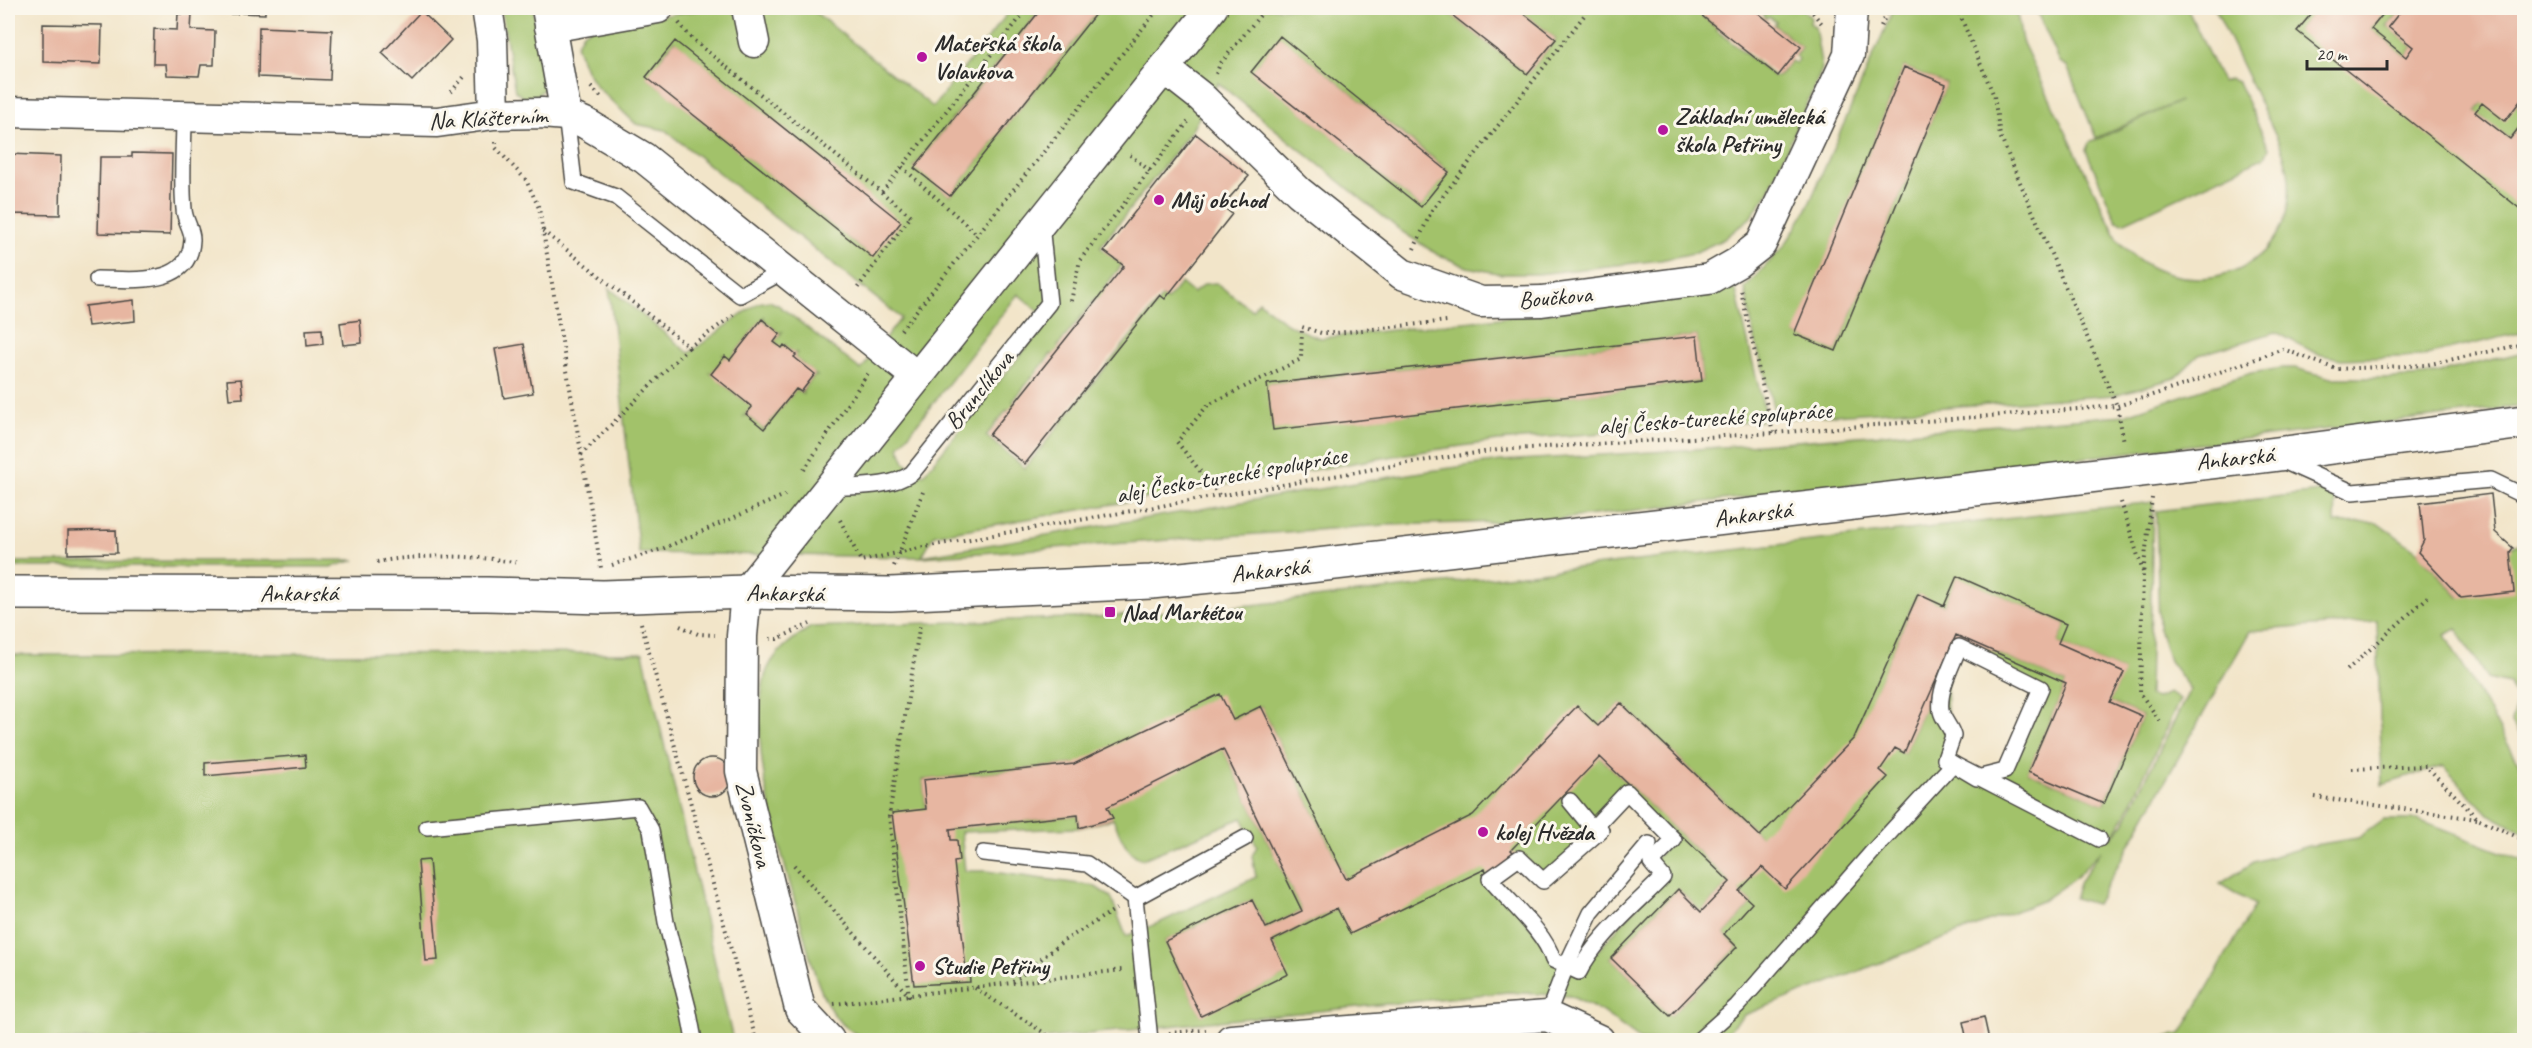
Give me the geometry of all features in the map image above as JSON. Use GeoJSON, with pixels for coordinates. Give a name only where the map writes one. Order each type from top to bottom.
{"type":"FeatureCollection","features":[{"type":"Feature","properties":{"kind":"street"},"geometry":{"type":"LineString","coordinates":[[487,8],[492,40],[494,114]]}},
{"type":"Feature","properties":{"kind":"street"},"geometry":{"type":"LineString","coordinates":[[747,8],[754,42]]}},
{"type":"Feature","properties":{"kind":"street"},"geometry":{"type":"LineString","coordinates":[[746,592],[1212,8]]}},
{"type":"Feature","properties":{"kind":"street","name":"Boučkova"},"geometry":{"type":"LineString","coordinates":[[1164,68],[1201,97],[1299,192],[1402,274],[1480,302],[1542,301],[1709,279],[1761,244],[1849,55],[1852,8]]}},
{"type":"Feature","properties":{"kind":"street"},"geometry":{"type":"LineString","coordinates":[[566,116],[548,17],[668,14]]}},
{"type":"Feature","properties":{"kind":"street","name":"Na Klášterním"},"geometry":{"type":"LineString","coordinates":[[8,112],[437,122],[494,114],[542,113],[566,116],[585,123],[644,158],[917,377]]}},
{"type":"Feature","properties":{"kind":"street","name":"Ankarská"},"geometry":{"type":"LineString","coordinates":[[8,593],[475,594],[603,597],[746,592],[891,594],[1152,582],[1312,566],[2270,455],[2524,422]]}},
{"type":"Feature","properties":{"kind":"street","name":"Zvoníčkova"},"geometry":{"type":"LineString","coordinates":[[746,592],[742,636],[741,771],[800,1009],[829,1041]]}},
{"type":"Feature","properties":{"kind":"street"},"geometry":{"type":"LineString","coordinates":[[1232,1041],[1547,1016],[1599,1041]]}},
{"type":"Feature","properties":{"kind":"lane"},"geometry":{"type":"LineString","coordinates":[[97,279],[150,279],[171,275],[182,267],[190,255],[193,238],[184,212],[183,116]]}},
{"type":"Feature","properties":{"kind":"lane"},"geometry":{"type":"LineString","coordinates":[[566,116],[574,182],[616,197],[740,295],[784,271]]}},
{"type":"Feature","properties":{"kind":"lane","name":"Brunclíkova"},"geometry":{"type":"LineString","coordinates":[[828,489],[901,479],[912,473],[1049,303],[1041,221]]}},
{"type":"Feature","properties":{"kind":"lane"},"geometry":{"type":"LineString","coordinates":[[2270,455],[2352,492],[2491,480],[2524,496]]}},
{"type":"Feature","properties":{"kind":"lane"},"geometry":{"type":"LineString","coordinates":[[1977,778],[2005,771],[2041,688],[1959,647],[1946,680],[1941,712],[1953,736],[1945,759],[1977,778],[2099,839]]}},
{"type":"Feature","properties":{"kind":"lane"},"geometry":{"type":"LineString","coordinates":[[1699,1041],[1737,1006],[1953,764]]}},
{"type":"Feature","properties":{"kind":"lane"},"geometry":{"type":"LineString","coordinates":[[1627,792],[1674,840],[1651,863],[1663,876],[1598,943],[1586,958],[1579,972],[1553,960],[1550,949],[1538,932],[1490,879],[1519,858],[1543,881],[1597,834],[1601,830],[1596,825],[1627,792]]}},
{"type":"Feature","properties":{"kind":"lane"},"geometry":{"type":"LineString","coordinates":[[1570,801],[1597,834]]}},
{"type":"Feature","properties":{"kind":"lane"},"geometry":{"type":"LineString","coordinates":[[427,827],[638,807],[651,830],[666,922],[694,1041]]}},
{"type":"Feature","properties":{"kind":"lane"},"geometry":{"type":"LineString","coordinates":[[1135,898],[1245,838]]}},
{"type":"Feature","properties":{"kind":"lane"},"geometry":{"type":"LineString","coordinates":[[1547,1016],[1566,966],[1591,913],[1649,844]]}},
{"type":"Feature","properties":{"kind":"lane"},"geometry":{"type":"LineString","coordinates":[[983,853],[1087,864],[1135,898],[1150,1041]]}},
{"type":"Feature","properties":{"kind":"path"},"geometry":{"type":"LineString","coordinates":[[882,192],[1028,8]]}},
{"type":"Feature","properties":{"kind":"path"},"geometry":{"type":"LineString","coordinates":[[899,333],[1159,8]]}},
{"type":"Feature","properties":{"kind":"path"},"geometry":{"type":"LineString","coordinates":[[1211,84],[1220,64],[1266,8]]}},
{"type":"Feature","properties":{"kind":"path"},"geometry":{"type":"LineString","coordinates":[[1402,274],[1432,210],[1590,8]]}},
{"type":"Feature","properties":{"kind":"path"},"geometry":{"type":"LineString","coordinates":[[1957,8],[1994,96],[2000,136],[2117,406],[2125,446],[2117,446]]}},
{"type":"Feature","properties":{"kind":"path"},"geometry":{"type":"LineString","coordinates":[[668,14],[692,39],[911,216],[856,290]]}},
{"type":"Feature","properties":{"kind":"path"},"geometry":{"type":"LineString","coordinates":[[1076,112],[1084,118]]}},
{"type":"Feature","properties":{"kind":"path"},"geometry":{"type":"LineString","coordinates":[[494,114],[496,148],[526,180],[538,208],[601,569],[662,549],[783,496],[789,490]]}},
{"type":"Feature","properties":{"kind":"path"},"geometry":{"type":"LineString","coordinates":[[1127,152],[1150,171]]}},
{"type":"Feature","properties":{"kind":"path"},"geometry":{"type":"LineString","coordinates":[[902,167],[978,235]]}},
{"type":"Feature","properties":{"kind":"path"},"geometry":{"type":"LineString","coordinates":[[543,231],[689,348]]}},
{"type":"Feature","properties":{"kind":"path"},"geometry":{"type":"LineString","coordinates":[[1726,269],[1738,281],[1773,433]]}},
{"type":"Feature","properties":{"kind":"path"},"geometry":{"type":"LineString","coordinates":[[1219,495],[1177,442],[1208,405],[1301,359],[1302,327],[1321,333],[1336,333],[1457,320],[1455,294]]}},
{"type":"Feature","properties":{"kind":"path"},"geometry":{"type":"LineString","coordinates":[[581,456],[689,348],[737,312]]}},
{"type":"Feature","properties":{"kind":"path","name":"alej Česko-turecké spolupráce"},"geometry":{"type":"LineString","coordinates":[[839,519],[861,561],[1219,495],[1498,450],[1773,433],[2117,406],[2178,387],[2283,349],[2336,369],[2426,365],[2524,344]]}},
{"type":"Feature","properties":{"kind":"path"},"geometry":{"type":"LineString","coordinates":[[802,474],[872,366]]}},
{"type":"Feature","properties":{"kind":"path"},"geometry":{"type":"LineString","coordinates":[[2152,497],[2143,574],[2140,693],[2160,721]]}},
{"type":"Feature","properties":{"kind":"path"},"geometry":{"type":"LineString","coordinates":[[2120,501],[2143,574]]}},
{"type":"Feature","properties":{"kind":"path"},"geometry":{"type":"LineString","coordinates":[[2347,670],[2428,597]]}},
{"type":"Feature","properties":{"kind":"path"},"geometry":{"type":"LineString","coordinates":[[909,996],[889,816],[920,620]]}},
{"type":"Feature","properties":{"kind":"path"},"geometry":{"type":"LineString","coordinates":[[631,623],[651,623]]}},
{"type":"Feature","properties":{"kind":"path"},"geometry":{"type":"LineString","coordinates":[[640,623],[756,1041]]}},
{"type":"Feature","properties":{"kind":"path"},"geometry":{"type":"LineString","coordinates":[[673,623],[698,634],[742,636]]}},
{"type":"Feature","properties":{"kind":"path"},"geometry":{"type":"LineString","coordinates":[[770,648],[777,639]]}},
{"type":"Feature","properties":{"kind":"path"},"geometry":{"type":"LineString","coordinates":[[2352,769],[2426,765],[2478,819]]}},
{"type":"Feature","properties":{"kind":"path"},"geometry":{"type":"LineString","coordinates":[[2315,797],[2478,819],[2524,840]]}},
{"type":"Feature","properties":{"kind":"path"},"geometry":{"type":"LineString","coordinates":[[788,858],[909,996]]}},
{"type":"Feature","properties":{"kind":"path"},"geometry":{"type":"LineString","coordinates":[[1011,983],[1062,942],[1135,898]]}},
{"type":"Feature","properties":{"kind":"path"},"geometry":{"type":"LineString","coordinates":[[830,1004],[1143,967]]}},
{"type":"Feature","properties":{"kind":"path"},"geometry":{"type":"LineString","coordinates":[[974,988],[1055,1041]]}},
{"type":"Feature","properties":{"kind":"green space"},"geometry":{"type":"Polygon","coordinates":[[[501,8],[533,8],[546,82],[543,89],[535,96],[524,98],[515,91],[501,8]]]}},
{"type":"Feature","properties":{"kind":"green space"},"geometry":{"type":"Polygon","coordinates":[[[711,8],[728,8],[736,14],[759,8],[810,8],[933,107],[1012,8],[1042,8],[914,167],[950,196],[1100,8],[1443,8],[1527,74],[1556,39],[1517,8],[1692,8],[1775,77],[1779,76],[1791,61],[1795,64],[1799,59],[1795,56],[1801,47],[1774,25],[1776,22],[1769,17],[1766,19],[1765,15],[1756,8],[1802,8],[1811,18],[1810,23],[1815,27],[1822,69],[1769,191],[1750,218],[1724,239],[1694,253],[1661,260],[1538,274],[1502,274],[1467,267],[1435,253],[1401,231],[1218,83],[1192,130],[1100,247],[1122,265],[1103,289],[1105,291],[1098,299],[1096,298],[1058,346],[1060,347],[1053,355],[1051,354],[1013,401],[1015,403],[1009,411],[1007,410],[986,436],[1025,468],[1162,297],[1167,300],[1181,283],[1193,293],[1205,284],[1216,283],[1252,310],[1259,301],[1288,324],[1321,338],[1688,297],[1730,287],[1736,291],[1765,414],[1761,421],[1498,441],[1412,453],[934,535],[922,556],[1415,473],[1501,461],[1684,450],[2124,415],[2251,373],[2282,368],[2295,368],[2331,378],[2424,376],[2524,352],[2524,406],[1543,521],[1386,525],[921,557],[639,553],[609,288],[689,353],[758,303],[769,301],[778,305],[861,370],[901,318],[665,130],[636,124],[597,87],[586,70],[576,45],[583,33],[592,27],[711,8]],[[1280,37],[1252,72],[1421,207],[1449,171],[1280,37]],[[674,41],[647,77],[872,257],[900,222],[674,41]],[[1018,294],[899,447],[905,462],[923,475],[1049,320],[1018,294]],[[764,317],[730,360],[723,355],[724,358],[712,373],[709,372],[752,407],[744,416],[747,415],[763,428],[762,431],[796,389],[803,394],[802,391],[814,376],[817,376],[794,357],[797,352],[795,354],[785,346],[786,344],[782,348],[774,342],[782,332],[779,333],[764,320],[764,317]],[[1697,336],[1268,384],[1273,429],[1702,381],[1697,336]]]}},
{"type":"Feature","properties":{"kind":"green space"},"geometry":{"type":"Polygon","coordinates":[[[1894,8],[2016,8],[2022,41],[2118,240],[2143,262],[2171,274],[2200,278],[2228,273],[2254,260],[2274,240],[2286,213],[2289,180],[2279,142],[2215,8],[2317,8],[2298,30],[2524,210],[2524,332],[2422,356],[2341,359],[2317,354],[2276,332],[2199,355],[2175,378],[2115,395],[1778,419],[1753,332],[1745,288],[1785,245],[1806,211],[1894,8]],[[1904,67],[1795,334],[1836,351],[1946,84],[1904,67]]]}},
{"type":"Feature","properties":{"kind":"green space"},"geometry":{"type":"Polygon","coordinates":[[[2035,8],[2187,8],[2222,82],[2229,79],[2238,82],[2269,148],[2265,157],[2123,223],[2116,221],[2086,150],[2089,143],[2180,101],[2096,138],[2067,66],[2060,62],[2035,8]]]}},
{"type":"Feature","properties":{"kind":"green space"},"geometry":{"type":"Polygon","coordinates":[[[2388,8],[2403,8],[2387,26],[2413,47],[2406,57],[2371,29],[2388,8]]]}},
{"type":"Feature","properties":{"kind":"green space"},"geometry":{"type":"Polygon","coordinates":[[[2524,96],[2524,121],[2510,139],[2475,112],[2482,103],[2515,108],[2524,96]]]}},
{"type":"Feature","properties":{"kind":"green space"},"geometry":{"type":"Polygon","coordinates":[[[2336,490],[2335,523],[2377,522],[2418,552],[2459,597],[2480,594],[2512,546],[2524,543],[2524,744],[2511,721],[2518,700],[2509,684],[2487,679],[2457,629],[2445,635],[2524,772],[2524,833],[2487,813],[2443,766],[2382,785],[2377,621],[2250,631],[2096,904],[2074,898],[2080,881],[2101,851],[2075,878],[2042,901],[1744,1015],[1719,1040],[1641,1040],[1601,1011],[1570,996],[1508,992],[1028,1040],[867,1040],[857,1035],[835,1016],[825,1000],[815,975],[774,824],[762,763],[760,733],[760,704],[768,668],[783,648],[811,627],[1096,617],[1252,605],[2153,502],[2149,696],[2157,698],[2169,693],[2180,699],[2125,816],[2111,839],[2124,823],[2190,689],[2169,661],[2159,629],[2156,511],[2336,490]],[[1957,577],[1944,606],[1917,595],[1858,732],[1904,753],[1956,635],[2066,683],[2028,772],[2104,804],[2142,716],[2110,702],[2123,672],[2058,643],[2066,624],[1957,577]],[[1959,648],[1946,680],[1948,751],[1977,778],[2005,771],[2040,688],[1959,648]],[[1621,703],[1599,726],[1600,757],[1730,882],[1701,912],[1678,889],[1611,958],[1670,1016],[1737,947],[1724,934],[1752,903],[1739,891],[1760,836],[1621,703]],[[1261,706],[1233,720],[1242,739],[1223,749],[1302,911],[1266,928],[1252,900],[1165,941],[1201,1015],[1287,974],[1272,941],[1336,909],[1346,879],[1261,706]],[[1074,764],[923,780],[928,831],[1078,815],[1079,827],[1112,818],[1107,807],[1074,764]],[[1627,793],[1543,881],[1519,858],[1491,879],[1550,949],[1579,972],[1663,877],[1651,863],[1674,840],[1627,793]],[[1242,818],[1143,859],[1137,857],[1124,843],[1113,819],[1079,828],[961,832],[965,871],[986,871],[1094,886],[1111,897],[1126,936],[1256,877],[1252,856],[1257,846],[1242,818]]]}},
{"type":"Feature","properties":{"kind":"green space"},"geometry":{"type":"Polygon","coordinates":[[[356,560],[331,567],[8,567],[8,562],[356,560]]]}},
{"type":"Feature","properties":{"kind":"green space"},"geometry":{"type":"Polygon","coordinates":[[[643,653],[733,1040],[8,1040],[8,655],[643,653]]]}},
{"type":"Feature","properties":{"kind":"green space"},"geometry":{"type":"Polygon","coordinates":[[[2383,820],[2418,820],[2524,861],[2524,1040],[2150,1040],[2181,1034],[2255,905],[2220,884],[2254,862],[2308,846],[2358,838],[2383,820]]]}},
{"type":"Feature","properties":{"kind":"green space"},"geometry":{"type":"Polygon","coordinates":[[[1504,1031],[1544,1036],[1557,1040],[1499,1040],[1504,1031]]]}},
{"type":"Feature","properties":{"kind":"building"},"geometry":{"type":"Polygon","coordinates":[[[214,8],[237,8],[237,14],[214,14],[214,8]]]}},
{"type":"Feature","properties":{"kind":"building"},"geometry":{"type":"Polygon","coordinates":[[[242,8],[265,8],[265,14],[242,13],[242,8]]]}},
{"type":"Feature","properties":{"kind":"building"},"geometry":{"type":"Polygon","coordinates":[[[327,8],[366,8],[366,11],[327,10],[327,8]]]}},
{"type":"Feature","properties":{"kind":"building"},"geometry":{"type":"Polygon","coordinates":[[[1042,8],[1100,8],[950,196],[914,168],[1042,8]]]}},
{"type":"Feature","properties":{"kind":"building"},"geometry":{"type":"Polygon","coordinates":[[[1443,8],[1517,8],[1556,39],[1527,74],[1443,8]]]}},
{"type":"Feature","properties":{"kind":"building"},"geometry":{"type":"Polygon","coordinates":[[[1692,8],[1752,8],[1801,47],[1778,76],[1692,8]]]}},
{"type":"Feature","properties":{"kind":"building"},"geometry":{"type":"Polygon","coordinates":[[[2316,8],[2388,8],[2371,29],[2406,57],[2413,47],[2388,27],[2403,8],[2524,8],[2524,96],[2505,121],[2482,103],[2475,112],[2510,139],[2524,121],[2524,212],[2297,31],[2316,8]]]}},
{"type":"Feature","properties":{"kind":"building"},"geometry":{"type":"Polygon","coordinates":[[[421,11],[451,40],[412,81],[382,53],[421,11]]]}},
{"type":"Feature","properties":{"kind":"building"},"geometry":{"type":"Polygon","coordinates":[[[178,14],[192,14],[191,30],[215,31],[214,65],[201,65],[199,76],[167,75],[166,64],[153,64],[154,29],[177,30],[178,14]]]}},
{"type":"Feature","properties":{"kind":"building"},"geometry":{"type":"Polygon","coordinates":[[[43,24],[102,25],[101,64],[43,62],[43,24]]]}},
{"type":"Feature","properties":{"kind":"building"},"geometry":{"type":"Polygon","coordinates":[[[259,27],[332,30],[330,80],[258,77],[259,27]]]}},
{"type":"Feature","properties":{"kind":"building"},"geometry":{"type":"Polygon","coordinates":[[[1280,36],[1449,172],[1421,207],[1251,72],[1280,36]]]}},
{"type":"Feature","properties":{"kind":"building"},"geometry":{"type":"Polygon","coordinates":[[[675,41],[901,222],[873,258],[646,77],[675,41]]]}},
{"type":"Feature","properties":{"kind":"building"},"geometry":{"type":"Polygon","coordinates":[[[1904,67],[1946,84],[1836,351],[1794,334],[1904,67]]]}},
{"type":"Feature","properties":{"kind":"building"},"geometry":{"type":"Polygon","coordinates":[[[1196,134],[1249,176],[1222,206],[1232,214],[1165,299],[1160,295],[1025,464],[989,435],[1124,266],[1104,251],[1196,134]]]}},
{"type":"Feature","properties":{"kind":"building"},"geometry":{"type":"Polygon","coordinates":[[[132,153],[172,154],[170,235],[98,233],[100,157],[132,157],[132,153]]]}},
{"type":"Feature","properties":{"kind":"building"},"geometry":{"type":"Polygon","coordinates":[[[8,154],[61,156],[60,215],[8,214],[8,154]]]}},
{"type":"Feature","properties":{"kind":"building"},"geometry":{"type":"Polygon","coordinates":[[[134,300],[135,321],[88,326],[85,306],[134,300]]]}},
{"type":"Feature","properties":{"kind":"building"},"geometry":{"type":"Polygon","coordinates":[[[762,319],[780,334],[774,342],[782,348],[784,345],[796,355],[794,357],[815,374],[801,392],[796,389],[764,429],[746,414],[752,407],[711,374],[725,356],[730,360],[762,319]]]}},
{"type":"Feature","properties":{"kind":"building"},"geometry":{"type":"Polygon","coordinates":[[[360,320],[362,343],[343,345],[340,323],[360,320]]]}},
{"type":"Feature","properties":{"kind":"building"},"geometry":{"type":"Polygon","coordinates":[[[322,329],[323,344],[307,346],[306,330],[322,329]]]}},
{"type":"Feature","properties":{"kind":"building"},"geometry":{"type":"Polygon","coordinates":[[[1697,336],[1702,381],[1273,430],[1267,384],[1697,336]]]}},
{"type":"Feature","properties":{"kind":"building"},"geometry":{"type":"Polygon","coordinates":[[[524,344],[533,393],[504,398],[495,349],[524,344]]]}},
{"type":"Feature","properties":{"kind":"building"},"geometry":{"type":"Polygon","coordinates":[[[241,379],[243,398],[229,399],[227,380],[241,379]]]}},
{"type":"Feature","properties":{"kind":"building"},"geometry":{"type":"Polygon","coordinates":[[[2491,494],[2495,532],[2513,548],[2510,552],[2514,592],[2461,598],[2418,552],[2424,540],[2420,503],[2491,494]]]}},
{"type":"Feature","properties":{"kind":"building"},"geometry":{"type":"Polygon","coordinates":[[[116,530],[117,553],[68,554],[68,531],[116,530]]]}},
{"type":"Feature","properties":{"kind":"building"},"geometry":{"type":"Polygon","coordinates":[[[1957,576],[2066,624],[2058,643],[2124,672],[2110,702],[2142,716],[2104,804],[2028,772],[2066,683],[1956,635],[1904,753],[1895,748],[1880,770],[1888,777],[1785,889],[1762,867],[1739,891],[1752,903],[1724,934],[1737,947],[1670,1016],[1611,958],[1678,889],[1701,912],[1730,882],[1600,757],[1511,850],[1519,858],[1490,879],[1485,869],[1350,934],[1337,908],[1272,941],[1288,974],[1201,1016],[1165,941],[1252,900],[1266,928],[1302,911],[1223,749],[1107,807],[1113,818],[1079,828],[1078,815],[950,829],[951,840],[957,840],[959,861],[954,862],[966,969],[969,969],[970,982],[914,985],[892,813],[926,809],[923,780],[1074,764],[1220,694],[1233,720],[1261,706],[1346,879],[1473,815],[1577,706],[1598,726],[1621,703],[1760,836],[1854,738],[1918,594],[1944,606],[1957,576]]]}},
{"type":"Feature","properties":{"kind":"building"},"geometry":{"type":"Polygon","coordinates":[[[305,755],[306,767],[205,776],[205,763],[305,755]]]}},
{"type":"Feature","properties":{"kind":"building"},"geometry":{"type":"Polygon","coordinates":[[[712,758],[725,764],[731,777],[725,790],[712,796],[699,790],[693,777],[699,764],[712,758]]]}},
{"type":"Feature","properties":{"kind":"building"},"geometry":{"type":"Polygon","coordinates":[[[429,860],[438,960],[426,961],[418,861],[429,860]]]}},
{"type":"Feature","properties":{"kind":"building"},"geometry":{"type":"Polygon","coordinates":[[[1984,1017],[1989,1040],[1967,1040],[1963,1022],[1984,1017]]]}},
{"type":"Feature","properties":{"kind":"place","name":"Mateřská škola Volavkova"},"geometry":{"type":"Point","coordinates":[922,57]}},
{"type":"Feature","properties":{"kind":"place","name":"Základní umělecká škola Petřiny"},"geometry":{"type":"Point","coordinates":[1663,130]}},
{"type":"Feature","properties":{"kind":"place","name":"Můj obchod"},"geometry":{"type":"Point","coordinates":[1159,200]}},
{"type":"Feature","properties":{"kind":"place","name":"Nad Markétou"},"geometry":{"type":"Point","coordinates":[1110,612]}},
{"type":"Feature","properties":{"kind":"place","name":"kolej Hvězda"},"geometry":{"type":"Point","coordinates":[1483,832]}},
{"type":"Feature","properties":{"kind":"place","name":"Studie Petřiny"},"geometry":{"type":"Point","coordinates":[920,966]}}]}
